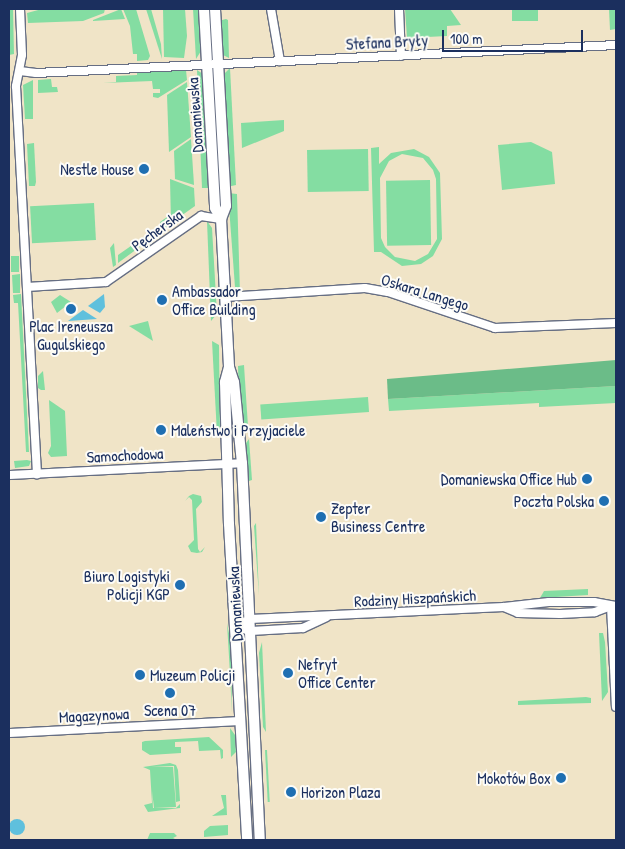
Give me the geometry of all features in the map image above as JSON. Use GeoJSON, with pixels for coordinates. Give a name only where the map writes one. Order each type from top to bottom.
{"type":"FeatureCollection","features":[{"type":"Feature","properties":{"kind":"street"},"geometry":{"type":"LineString","coordinates":[[20,9],[20,71],[16,86],[37,474]]}},
{"type":"Feature","properties":{"kind":"street","name":"Domaniewska"},"geometry":{"type":"LineString","coordinates":[[204,9],[216,208],[221,219],[229,367],[234,382],[242,463],[260,840]]}},
{"type":"Feature","properties":{"kind":"street","name":"Domaniewska"},"geometry":{"type":"LineString","coordinates":[[215,9],[226,206],[221,219]]}},
{"type":"Feature","properties":{"kind":"street"},"geometry":{"type":"LineString","coordinates":[[271,9],[280,61]]}},
{"type":"Feature","properties":{"kind":"street"},"geometry":{"type":"LineString","coordinates":[[399,9],[401,56]]}},
{"type":"Feature","properties":{"kind":"street","name":"Stefana Bryły"},"geometry":{"type":"LineString","coordinates":[[20,71],[36,73],[616,44]]}},
{"type":"Feature","properties":{"kind":"street","name":"Pęcherska"},"geometry":{"type":"LineString","coordinates":[[27,287],[99,284],[113,279],[200,216],[221,219]]}},
{"type":"Feature","properties":{"kind":"street","name":"Oskara Langego"},"geometry":{"type":"LineString","coordinates":[[226,297],[365,288],[388,292],[495,328],[616,323]]}},
{"type":"Feature","properties":{"kind":"street","name":"Domaniewska"},"geometry":{"type":"LineString","coordinates":[[229,367],[225,382],[228,464],[247,840]]}},
{"type":"Feature","properties":{"kind":"street","name":"Samochodowa"},"geometry":{"type":"LineString","coordinates":[[9,475],[242,463]]}},
{"type":"Feature","properties":{"kind":"street","name":"Rodziny Hiszpańskich"},"geometry":{"type":"LineString","coordinates":[[235,627],[250,619],[504,607],[549,602],[594,602],[614,606]]}},
{"type":"Feature","properties":{"kind":"street"},"geometry":{"type":"LineString","coordinates":[[614,606],[616,707]]}},
{"type":"Feature","properties":{"kind":"street","name":"Rodziny Hiszpańskich"},"geometry":{"type":"LineString","coordinates":[[504,607],[518,613],[560,614],[595,612],[614,606]]}},
{"type":"Feature","properties":{"kind":"street","name":"Rodziny Hiszpańskich"},"geometry":{"type":"LineString","coordinates":[[235,627],[251,631],[310,627],[328,616]]}},
{"type":"Feature","properties":{"kind":"street","name":"Magazynowa"},"geometry":{"type":"LineString","coordinates":[[9,733],[241,721]]}},
{"type":"Feature","properties":{"kind":"green space"},"geometry":{"type":"Polygon","coordinates":[[[9,9],[13,9],[14,54],[9,55],[9,9]]]}},
{"type":"Feature","properties":{"kind":"green space"},"geometry":{"type":"Polygon","coordinates":[[[42,9],[105,9],[104,13],[83,21],[28,23],[27,13],[42,9]]]}},
{"type":"Feature","properties":{"kind":"green space"},"geometry":{"type":"Polygon","coordinates":[[[121,9],[125,19],[93,21],[93,20],[121,9]]]}},
{"type":"Feature","properties":{"kind":"green space"},"geometry":{"type":"Polygon","coordinates":[[[123,9],[136,9],[150,56],[148,60],[137,61],[137,54],[133,54],[130,26],[123,9]]]}},
{"type":"Feature","properties":{"kind":"green space"},"geometry":{"type":"Polygon","coordinates":[[[146,9],[151,9],[161,44],[162,59],[146,9]]]}},
{"type":"Feature","properties":{"kind":"green space"},"geometry":{"type":"Polygon","coordinates":[[[163,9],[185,9],[187,36],[184,58],[164,57],[163,9]]]}},
{"type":"Feature","properties":{"kind":"green space"},"geometry":{"type":"Polygon","coordinates":[[[193,9],[199,9],[201,51],[196,59],[193,9]]]}},
{"type":"Feature","properties":{"kind":"green space"},"geometry":{"type":"Polygon","coordinates":[[[405,9],[450,9],[461,25],[447,26],[447,36],[407,38],[405,9]]]}},
{"type":"Feature","properties":{"kind":"green space"},"geometry":{"type":"Polygon","coordinates":[[[512,9],[538,9],[538,21],[512,21],[512,9]]]}},
{"type":"Feature","properties":{"kind":"green space"},"geometry":{"type":"Polygon","coordinates":[[[609,9],[616,9],[616,29],[610,30],[609,9]]]}},
{"type":"Feature","properties":{"kind":"green space"},"geometry":{"type":"Polygon","coordinates":[[[222,20],[228,20],[229,58],[221,54],[222,20]]]}},
{"type":"Feature","properties":{"kind":"green space"},"geometry":{"type":"Polygon","coordinates":[[[230,68],[236,185],[227,187],[223,75],[230,68]]]}},
{"type":"Feature","properties":{"kind":"green space"},"geometry":{"type":"Polygon","coordinates":[[[186,70],[187,80],[158,98],[153,97],[153,93],[160,93],[160,89],[153,89],[152,81],[116,82],[116,76],[137,75],[137,72],[186,70]]]}},
{"type":"Feature","properties":{"kind":"green space"},"geometry":{"type":"Polygon","coordinates":[[[197,70],[203,74],[210,188],[202,188],[197,70]]]}},
{"type":"Feature","properties":{"kind":"green space"},"geometry":{"type":"Polygon","coordinates":[[[51,79],[52,87],[57,87],[58,92],[38,93],[38,80],[51,79]]]}},
{"type":"Feature","properties":{"kind":"green space"},"geometry":{"type":"Polygon","coordinates":[[[33,80],[33,119],[25,119],[23,85],[33,80]]]}},
{"type":"Feature","properties":{"kind":"green space"},"geometry":{"type":"Polygon","coordinates":[[[187,82],[191,137],[169,152],[167,95],[187,82]]]}},
{"type":"Feature","properties":{"kind":"green space"},"geometry":{"type":"Polygon","coordinates":[[[284,120],[284,131],[242,148],[241,123],[284,120]]]}},
{"type":"Feature","properties":{"kind":"green space"},"geometry":{"type":"Polygon","coordinates":[[[191,139],[194,185],[175,179],[174,151],[191,139]]]}},
{"type":"Feature","properties":{"kind":"green space"},"geometry":{"type":"Polygon","coordinates":[[[531,142],[552,152],[555,184],[502,190],[498,145],[531,142]]]}},
{"type":"Feature","properties":{"kind":"green space"},"geometry":{"type":"Polygon","coordinates":[[[34,143],[36,182],[35,186],[29,186],[27,144],[34,143]]]}},
{"type":"Feature","properties":{"kind":"green space"},"geometry":{"type":"Polygon","coordinates":[[[379,147],[379,164],[391,153],[414,149],[429,157],[440,173],[442,239],[433,256],[421,264],[402,266],[381,252],[374,252],[371,148],[379,147]],[[402,154],[389,161],[380,178],[381,238],[385,247],[395,257],[415,261],[428,254],[437,239],[436,179],[433,170],[423,158],[402,154]]]}},
{"type":"Feature","properties":{"kind":"green space"},"geometry":{"type":"Polygon","coordinates":[[[368,149],[369,191],[308,192],[307,150],[368,149]]]}},
{"type":"Feature","properties":{"kind":"green space"},"geometry":{"type":"Polygon","coordinates":[[[170,179],[194,188],[195,206],[171,223],[170,179]]]}},
{"type":"Feature","properties":{"kind":"green space"},"geometry":{"type":"Polygon","coordinates":[[[430,180],[431,245],[387,246],[386,181],[430,180]]]}},
{"type":"Feature","properties":{"kind":"green space"},"geometry":{"type":"Polygon","coordinates":[[[228,193],[237,194],[240,293],[235,287],[228,193]]]}},
{"type":"Feature","properties":{"kind":"green space"},"geometry":{"type":"Polygon","coordinates":[[[94,203],[96,240],[32,243],[30,206],[94,203]]]}},
{"type":"Feature","properties":{"kind":"green space"},"geometry":{"type":"Polygon","coordinates":[[[167,217],[168,226],[118,263],[118,255],[161,225],[160,222],[167,217]]]}},
{"type":"Feature","properties":{"kind":"green space"},"geometry":{"type":"Polygon","coordinates":[[[207,221],[212,228],[217,314],[211,321],[207,221]]]}},
{"type":"Feature","properties":{"kind":"green space"},"geometry":{"type":"Polygon","coordinates":[[[114,243],[116,265],[113,267],[110,248],[114,243]]]}},
{"type":"Feature","properties":{"kind":"green space"},"geometry":{"type":"Polygon","coordinates":[[[11,256],[19,256],[19,272],[11,272],[11,256]]]}},
{"type":"Feature","properties":{"kind":"green space"},"geometry":{"type":"Polygon","coordinates":[[[20,274],[20,293],[13,293],[12,275],[20,274]]]}},
{"type":"Feature","properties":{"kind":"green space"},"geometry":{"type":"Polygon","coordinates":[[[21,294],[29,452],[26,452],[18,303],[14,303],[13,295],[21,294]]]}},
{"type":"Feature","properties":{"kind":"green space"},"geometry":{"type":"Polygon","coordinates":[[[60,295],[71,302],[57,313],[51,302],[60,295]]]}},
{"type":"Feature","properties":{"kind":"green space"},"geometry":{"type":"Polygon","coordinates":[[[148,321],[153,341],[129,326],[148,321]]]}},
{"type":"Feature","properties":{"kind":"green space"},"geometry":{"type":"Polygon","coordinates":[[[212,341],[219,345],[220,436],[217,434],[212,341]]]}},
{"type":"Feature","properties":{"kind":"green space"},"geometry":{"type":"Polygon","coordinates":[[[616,360],[616,386],[388,399],[387,379],[616,360]]]}},
{"type":"Feature","properties":{"kind":"green space"},"geometry":{"type":"Polygon","coordinates":[[[244,365],[248,427],[242,420],[239,400],[238,366],[244,365]]]}},
{"type":"Feature","properties":{"kind":"green space"},"geometry":{"type":"Polygon","coordinates":[[[43,371],[45,390],[41,390],[38,388],[38,376],[43,371]]]}},
{"type":"Feature","properties":{"kind":"green space"},"geometry":{"type":"Polygon","coordinates":[[[616,386],[616,403],[539,407],[539,403],[389,411],[388,399],[616,386]]]}},
{"type":"Feature","properties":{"kind":"green space"},"geometry":{"type":"Polygon","coordinates":[[[368,397],[369,412],[261,419],[260,405],[368,397]]]}},
{"type":"Feature","properties":{"kind":"green space"},"geometry":{"type":"Polygon","coordinates":[[[49,400],[65,411],[67,456],[51,457],[48,453],[51,446],[49,400]]]}},
{"type":"Feature","properties":{"kind":"green space"},"geometry":{"type":"Polygon","coordinates":[[[249,439],[252,480],[249,481],[246,443],[249,439]]]}},
{"type":"Feature","properties":{"kind":"green space"},"geometry":{"type":"Polygon","coordinates":[[[14,461],[31,461],[29,466],[15,468],[14,461]]]}},
{"type":"Feature","properties":{"kind":"green space"},"geometry":{"type":"Polygon","coordinates":[[[193,494],[201,496],[202,502],[196,509],[198,549],[200,552],[205,547],[202,552],[197,553],[191,552],[188,546],[194,540],[192,500],[189,497],[185,501],[189,496],[193,494]]]}},
{"type":"Feature","properties":{"kind":"green space"},"geometry":{"type":"Polygon","coordinates":[[[256,523],[259,596],[254,526],[256,523]]]}},
{"type":"Feature","properties":{"kind":"green space"},"geometry":{"type":"Polygon","coordinates":[[[588,589],[588,595],[540,598],[544,591],[588,589]]]}},
{"type":"Feature","properties":{"kind":"green space"},"geometry":{"type":"Polygon","coordinates":[[[227,623],[231,644],[232,713],[230,674],[227,623]]]}},
{"type":"Feature","properties":{"kind":"green space"},"geometry":{"type":"Polygon","coordinates":[[[599,633],[603,633],[605,642],[608,692],[602,701],[599,633]]]}},
{"type":"Feature","properties":{"kind":"green space"},"geometry":{"type":"Polygon","coordinates":[[[262,642],[266,732],[263,727],[259,653],[262,642]]]}},
{"type":"Feature","properties":{"kind":"green space"},"geometry":{"type":"Polygon","coordinates":[[[591,698],[591,703],[518,705],[518,701],[591,698]]]}},
{"type":"Feature","properties":{"kind":"green space"},"geometry":{"type":"Polygon","coordinates":[[[230,728],[235,735],[236,752],[231,757],[230,728]]]}},
{"type":"Feature","properties":{"kind":"green space"},"geometry":{"type":"Polygon","coordinates":[[[209,737],[223,750],[223,758],[221,759],[220,750],[199,751],[198,741],[175,742],[175,747],[181,747],[181,753],[150,755],[142,750],[142,742],[145,741],[209,737]]]}},
{"type":"Feature","properties":{"kind":"green space"},"geometry":{"type":"Polygon","coordinates":[[[265,750],[267,750],[270,802],[268,802],[265,750]]]}},
{"type":"Feature","properties":{"kind":"green space"},"geometry":{"type":"Polygon","coordinates":[[[170,763],[176,765],[180,801],[176,802],[174,766],[151,767],[173,767],[176,807],[154,808],[176,808],[180,804],[180,808],[148,812],[144,805],[152,803],[150,770],[143,767],[170,763]]]}},
{"type":"Feature","properties":{"kind":"green space"},"geometry":{"type":"Polygon","coordinates":[[[221,795],[226,795],[227,815],[212,816],[224,808],[221,795]]]}},
{"type":"Feature","properties":{"kind":"green space"},"geometry":{"type":"Polygon","coordinates":[[[228,825],[228,835],[204,837],[204,831],[210,826],[228,825]]]}},
{"type":"Feature","properties":{"kind":"green space"},"geometry":{"type":"Polygon","coordinates":[[[150,833],[174,833],[177,836],[173,838],[177,840],[147,840],[150,833]]]}},
{"type":"Feature","properties":{"kind":"water"},"geometry":{"type":"Polygon","coordinates":[[[104,294],[105,307],[100,313],[88,306],[104,294]]]}},
{"type":"Feature","properties":{"kind":"water"},"geometry":{"type":"Polygon","coordinates":[[[83,310],[97,319],[68,321],[83,310]]]}},
{"type":"Feature","properties":{"kind":"water"},"geometry":{"type":"Polygon","coordinates":[[[14,819],[20,819],[25,824],[23,833],[14,835],[9,830],[9,824],[14,819]]]}},
{"type":"Feature","properties":{"kind":"place","name":"Nestle House"},"geometry":{"type":"Point","coordinates":[144,169]}},
{"type":"Feature","properties":{"kind":"place","name":"Ambassador Office Building"},"geometry":{"type":"Point","coordinates":[162,300]}},
{"type":"Feature","properties":{"kind":"place","name":"Plac Ireneusza Gugulskiego"},"geometry":{"type":"Point","coordinates":[71,309]}},
{"type":"Feature","properties":{"kind":"place","name":"Maleństwo i Przyjaciele"},"geometry":{"type":"Point","coordinates":[161,430]}},
{"type":"Feature","properties":{"kind":"place","name":"Domaniewska Office Hub"},"geometry":{"type":"Point","coordinates":[587,479]}},
{"type":"Feature","properties":{"kind":"place","name":"Poczta Polska"},"geometry":{"type":"Point","coordinates":[604,501]}},
{"type":"Feature","properties":{"kind":"place","name":"Zepter Business Centre"},"geometry":{"type":"Point","coordinates":[321,517]}},
{"type":"Feature","properties":{"kind":"place","name":"Biuro Logistyki Policji KGP"},"geometry":{"type":"Point","coordinates":[180,585]}},
{"type":"Feature","properties":{"kind":"place","name":"Nefryt Office Center"},"geometry":{"type":"Point","coordinates":[288,673]}},
{"type":"Feature","properties":{"kind":"place","name":"Muzeum Policji"},"geometry":{"type":"Point","coordinates":[140,675]}},
{"type":"Feature","properties":{"kind":"place","name":"Scena 07"},"geometry":{"type":"Point","coordinates":[170,693]}},
{"type":"Feature","properties":{"kind":"place","name":"Mokotów Box"},"geometry":{"type":"Point","coordinates":[561,778]}},
{"type":"Feature","properties":{"kind":"place","name":"Horizon Plaza"},"geometry":{"type":"Point","coordinates":[291,792]}}]}
